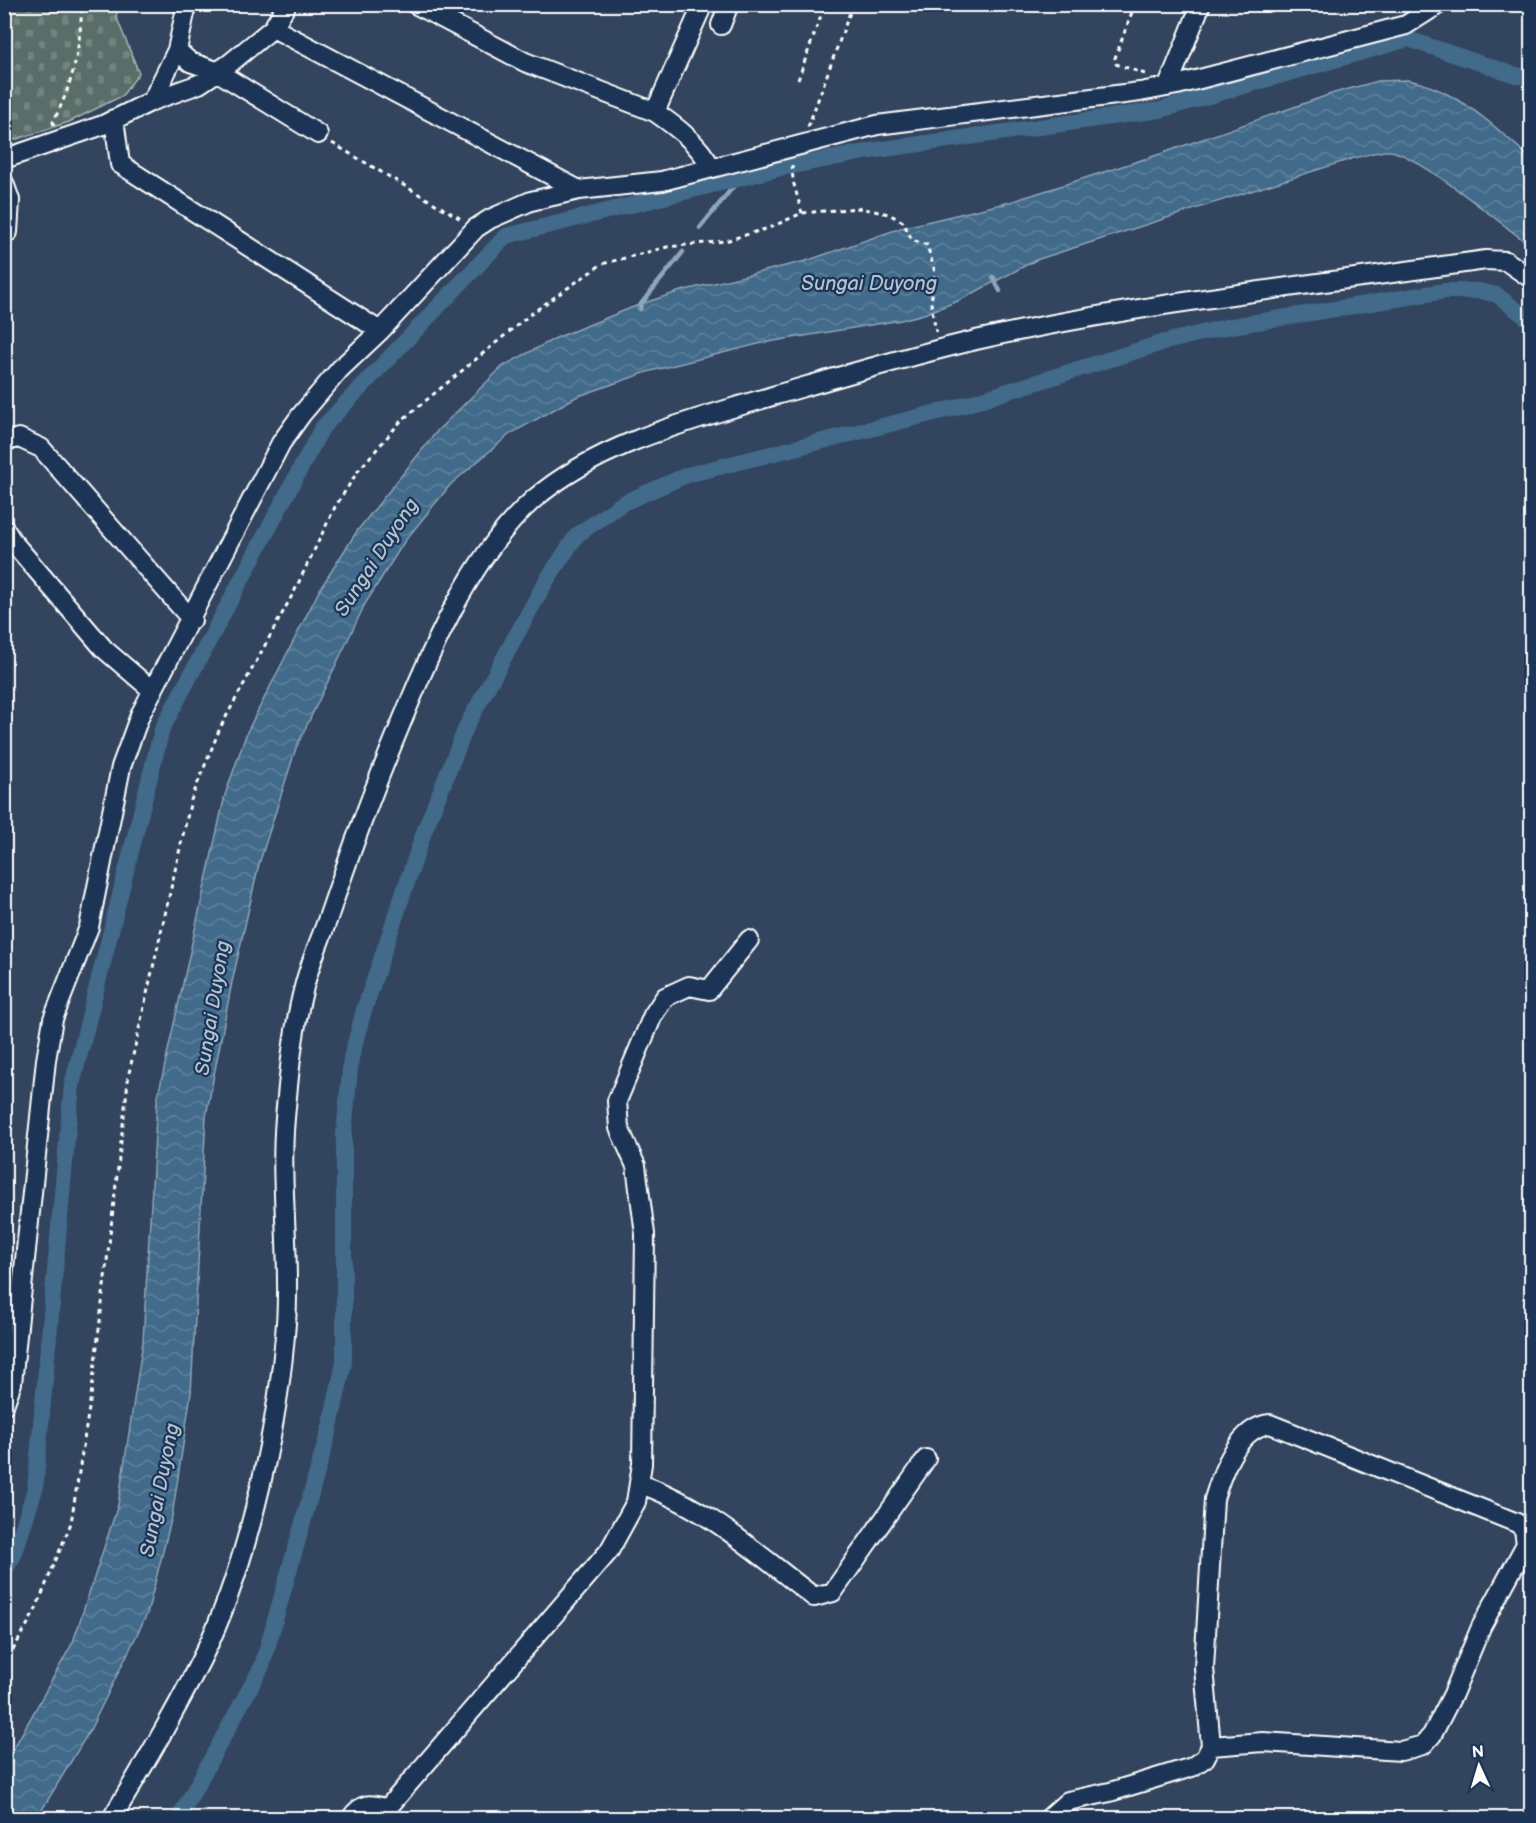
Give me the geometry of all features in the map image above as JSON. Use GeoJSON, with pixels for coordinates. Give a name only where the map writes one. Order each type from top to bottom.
{"type":"FeatureCollection","features":[{"type":"Feature","properties":{"kind":"street"},"geometry":{"type":"LineString","coordinates":[[152,101],[177,50],[187,4]]}},
{"type":"Feature","properties":{"kind":"street"},"geometry":{"type":"LineString","coordinates":[[4,159],[60,141],[152,101],[199,84],[273,28],[287,4]]}},
{"type":"Feature","properties":{"kind":"street"},"geometry":{"type":"LineString","coordinates":[[415,4],[525,62],[656,112],[680,129],[703,153],[711,167]]}},
{"type":"Feature","properties":{"kind":"street"},"geometry":{"type":"LineString","coordinates":[[656,112],[703,4]]}},
{"type":"Feature","properties":{"kind":"street"},"geometry":{"type":"LineString","coordinates":[[709,4],[725,15]]}},
{"type":"Feature","properties":{"kind":"street"},"geometry":{"type":"LineString","coordinates":[[1168,87],[1201,4]]}},
{"type":"Feature","properties":{"kind":"street"},"geometry":{"type":"LineString","coordinates":[[4,1405],[12,1383],[45,1060],[53,1019],[88,927],[120,767],[130,738],[281,443],[319,392],[380,331],[476,228],[490,219],[531,201],[579,190],[662,181],[803,142],[877,125],[1168,87],[1406,25],[1439,4]]}},
{"type":"Feature","properties":{"kind":"street"},"geometry":{"type":"LineString","coordinates":[[273,28],[579,190]]}},
{"type":"Feature","properties":{"kind":"street"},"geometry":{"type":"LineString","coordinates":[[177,50],[190,62],[216,71],[318,134]]}},
{"type":"Feature","properties":{"kind":"street"},"geometry":{"type":"LineString","coordinates":[[114,119],[120,164],[380,331]]}},
{"type":"Feature","properties":{"kind":"street"},"geometry":{"type":"LineString","coordinates":[[4,183],[10,200],[9,232]]}},
{"type":"Feature","properties":{"kind":"street"},"geometry":{"type":"LineString","coordinates":[[112,1818],[176,1710],[213,1635],[241,1558],[269,1441],[288,1297],[284,1126],[294,1040],[304,988],[359,827],[422,672],[471,576],[510,521],[537,497],[584,463],[705,416],[938,349],[1116,313],[1486,260],[1506,261],[1532,279]]}},
{"type":"Feature","properties":{"kind":"street"},"geometry":{"type":"LineString","coordinates":[[4,441],[19,438],[41,448],[192,620]]}},
{"type":"Feature","properties":{"kind":"street"},"geometry":{"type":"LineString","coordinates":[[4,528],[12,541],[104,649],[153,691]]}},
{"type":"Feature","properties":{"kind":"street"},"geometry":{"type":"LineString","coordinates":[[351,1818],[360,1806],[367,1804],[383,1814],[609,1551],[630,1516],[640,1484],[645,1234],[636,1166],[619,1128],[617,1101],[653,1015],[665,997],[689,986],[709,990],[749,940]]}},
{"type":"Feature","properties":{"kind":"street"},"geometry":{"type":"LineString","coordinates":[[1049,1818],[1068,1801],[1110,1792],[1192,1767],[1204,1758],[1211,1746],[1204,1668],[1214,1499],[1221,1476],[1246,1435],[1253,1428],[1270,1424],[1517,1523],[1524,1529],[1526,1544],[1481,1627],[1453,1694],[1432,1735],[1423,1745],[1401,1751],[1263,1742],[1211,1746]]}},
{"type":"Feature","properties":{"kind":"street"},"geometry":{"type":"LineString","coordinates":[[640,1484],[676,1499],[731,1533],[814,1597],[833,1592],[926,1459]]}},
{"type":"Feature","properties":{"kind":"path"},"geometry":{"type":"LineString","coordinates":[[60,141],[53,122],[69,90],[81,32],[82,4]]}},
{"type":"Feature","properties":{"kind":"path"},"geometry":{"type":"LineString","coordinates":[[798,80],[825,4]]}},
{"type":"Feature","properties":{"kind":"path"},"geometry":{"type":"LineString","coordinates":[[803,142],[853,4]]}},
{"type":"Feature","properties":{"kind":"path"},"geometry":{"type":"LineString","coordinates":[[1135,4],[1115,57],[1116,64],[1146,74],[1140,92]]}},
{"type":"Feature","properties":{"kind":"path"},"geometry":{"type":"LineString","coordinates":[[318,134],[476,228]]}},
{"type":"Feature","properties":{"kind":"path"},"geometry":{"type":"LineString","coordinates":[[793,181],[802,213]]}},
{"type":"Feature","properties":{"kind":"path"},"geometry":{"type":"LineString","coordinates":[[4,1666],[35,1611],[71,1523],[92,1389],[129,1073],[191,800],[220,728],[295,590],[335,507],[358,471],[401,421],[532,313],[602,264],[667,247],[725,241],[769,228],[802,213],[859,208],[889,214],[903,222],[912,240],[927,245],[935,272],[931,303],[938,349]]}},
{"type":"Feature","properties":{"kind":"green space"},"geometry":{"type":"Polygon","coordinates":[[[5,4],[120,5],[116,16],[139,73],[122,96],[69,122],[5,143],[5,4]]]}},
{"type":"Feature","properties":{"kind":"water","name":"Sungai Duyong"},"geometry":{"type":"Polygon","coordinates":[[[1408,80],[1443,92],[1459,101],[1489,122],[1531,159],[1531,246],[1420,164],[1390,151],[1376,152],[1036,260],[958,301],[924,314],[901,320],[762,343],[647,372],[576,397],[510,434],[451,484],[404,542],[365,604],[296,748],[259,864],[232,982],[206,1116],[191,1393],[172,1516],[147,1614],[90,1730],[37,1818],[5,1818],[5,1764],[73,1642],[118,1505],[143,1341],[157,1100],[225,795],[247,732],[320,589],[357,531],[438,430],[503,366],[556,338],[641,304],[681,291],[806,261],[901,228],[1010,202],[1157,155],[1334,93],[1378,81],[1408,80]]]}},
{"type":"Feature","properties":{"kind":"waterway"},"geometry":{"type":"LineString","coordinates":[[4,1571],[14,1555],[35,1489],[72,1085],[162,729],[322,428],[506,236],[777,169],[870,151],[1160,110],[1408,39],[1515,75],[1532,78]]}},
{"type":"Feature","properties":{"kind":"waterway"},"geometry":{"type":"LineString","coordinates":[[700,228],[741,177]]}},
{"type":"Feature","properties":{"kind":"waterway"},"geometry":{"type":"LineString","coordinates":[[640,309],[641,304],[683,252]]}},
{"type":"Feature","properties":{"kind":"waterway"},"geometry":{"type":"LineString","coordinates":[[993,277],[1000,291]]}},
{"type":"Feature","properties":{"kind":"waterway"},"geometry":{"type":"LineString","coordinates":[[179,1818],[262,1666],[330,1427],[344,1363],[344,1134],[351,1058],[364,1010],[424,832],[467,725],[546,581],[577,535],[623,503],[687,475],[954,408],[1165,342],[1226,327],[1445,291],[1480,291],[1497,295],[1532,322]]}}]}
